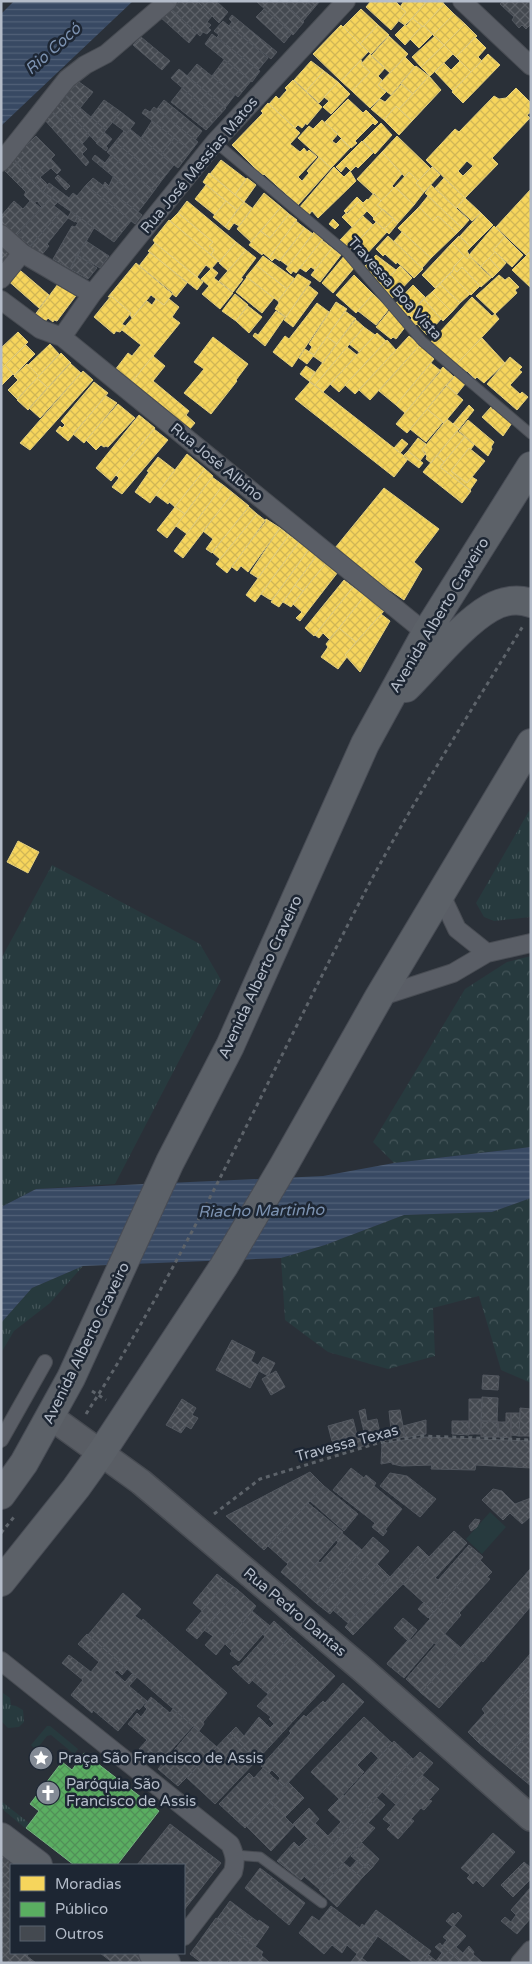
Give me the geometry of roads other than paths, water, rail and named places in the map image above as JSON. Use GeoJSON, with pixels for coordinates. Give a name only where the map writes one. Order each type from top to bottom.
{"type":"FeatureCollection","features":[{"type":"Feature","properties":{"kind":"main road","name":"Avenida Alberto Craveiro"},"geometry":{"type":"LineString","coordinates":[[9,1504],[24,1463],[51,1417],[118,1278],[170,1162],[230,1046],[380,714],[426,633],[531,466]]}},
{"type":"Feature","properties":{"kind":"main road"},"geometry":{"type":"LineString","coordinates":[[380,714],[484,612],[499,604],[524,601],[528,613]]}},
{"type":"Feature","properties":{"kind":"main road"},"geometry":{"type":"LineString","coordinates":[[513,774],[531,727]]}},
{"type":"Feature","properties":{"kind":"main road"},"geometry":{"type":"LineString","coordinates":[[1,1582],[70,1496],[101,1453],[224,1266],[284,1165],[379,997],[531,743]]}},
{"type":"Feature","properties":{"kind":"main road","name":"Rua Pedro Dantas"},"geometry":{"type":"LineString","coordinates":[[51,1417],[141,1482],[370,1676],[531,1818]]}},
{"type":"Feature","properties":{"kind":"main road"},"geometry":{"type":"LineString","coordinates":[[1,1837],[37,1864]]}},
{"type":"Feature","properties":{"kind":"street"},"geometry":{"type":"LineString","coordinates":[[1,162],[67,79],[85,65],[106,54],[168,1]]}},
{"type":"Feature","properties":{"kind":"street","name":"Rua José Messias Matos"},"geometry":{"type":"LineString","coordinates":[[62,337],[92,294],[215,142],[346,1]]}},
{"type":"Feature","properties":{"kind":"street"},"geometry":{"type":"LineString","coordinates":[[462,1],[531,66]]}},
{"type":"Feature","properties":{"kind":"street"},"geometry":{"type":"LineString","coordinates":[[1,234],[22,253],[92,294]]}},
{"type":"Feature","properties":{"kind":"street"},"geometry":{"type":"LineString","coordinates":[[1,279],[22,253]]}},
{"type":"Feature","properties":{"kind":"street","name":"Rua José Albino"},"geometry":{"type":"LineString","coordinates":[[1,300],[40,329],[62,337],[426,633]]}},
{"type":"Feature","properties":{"kind":"street"},"geometry":{"type":"LineString","coordinates":[[441,895],[457,929],[487,953]]}},
{"type":"Feature","properties":{"kind":"street"},"geometry":{"type":"LineString","coordinates":[[379,997],[453,973],[487,953],[531,943]]}},
{"type":"Feature","properties":{"kind":"street"},"geometry":{"type":"LineString","coordinates":[[1,1440],[45,1362]]}},
{"type":"Feature","properties":{"kind":"street"},"geometry":{"type":"LineString","coordinates":[[1,1661],[230,1844],[235,1854],[236,1863],[233,1872],[185,1935]]}},
{"type":"Feature","properties":{"kind":"street"},"geometry":{"type":"LineString","coordinates":[[520,1963],[531,1950]]}},
{"type":"Feature","properties":{"kind":"lane","name":"Travessa Boa Vista"},"geometry":{"type":"LineString","coordinates":[[215,142],[346,252],[422,341],[531,434]]}},
{"type":"Feature","properties":{"kind":"lane"},"geometry":{"type":"LineString","coordinates":[[235,1854],[260,1857],[322,1903]]}},
{"type":"Feature","properties":{"kind":"water","name":"Rio Cocó"},"geometry":{"type":"Polygon","coordinates":[[[14,1],[133,1],[1,126],[1,14],[14,1]]]}},
{"type":"Feature","properties":{"kind":"water","name":"Riacho Martinho"},"geometry":{"type":"Polygon","coordinates":[[[531,1147],[531,1198],[492,1212],[404,1215],[325,1245],[281,1258],[83,1266],[32,1288],[1,1323],[1,1207],[36,1189],[323,1176],[394,1163],[531,1147]]]}},
{"type":"Feature","properties":{"kind":"place","name":"Praça São Francisco de Assis"},"geometry":{"type":"Point","coordinates":[41,1758]}},
{"type":"Feature","properties":{"kind":"place","name":"Paróquia São Francisco de Assis"},"geometry":{"type":"Point","coordinates":[48,1793]}}]}
